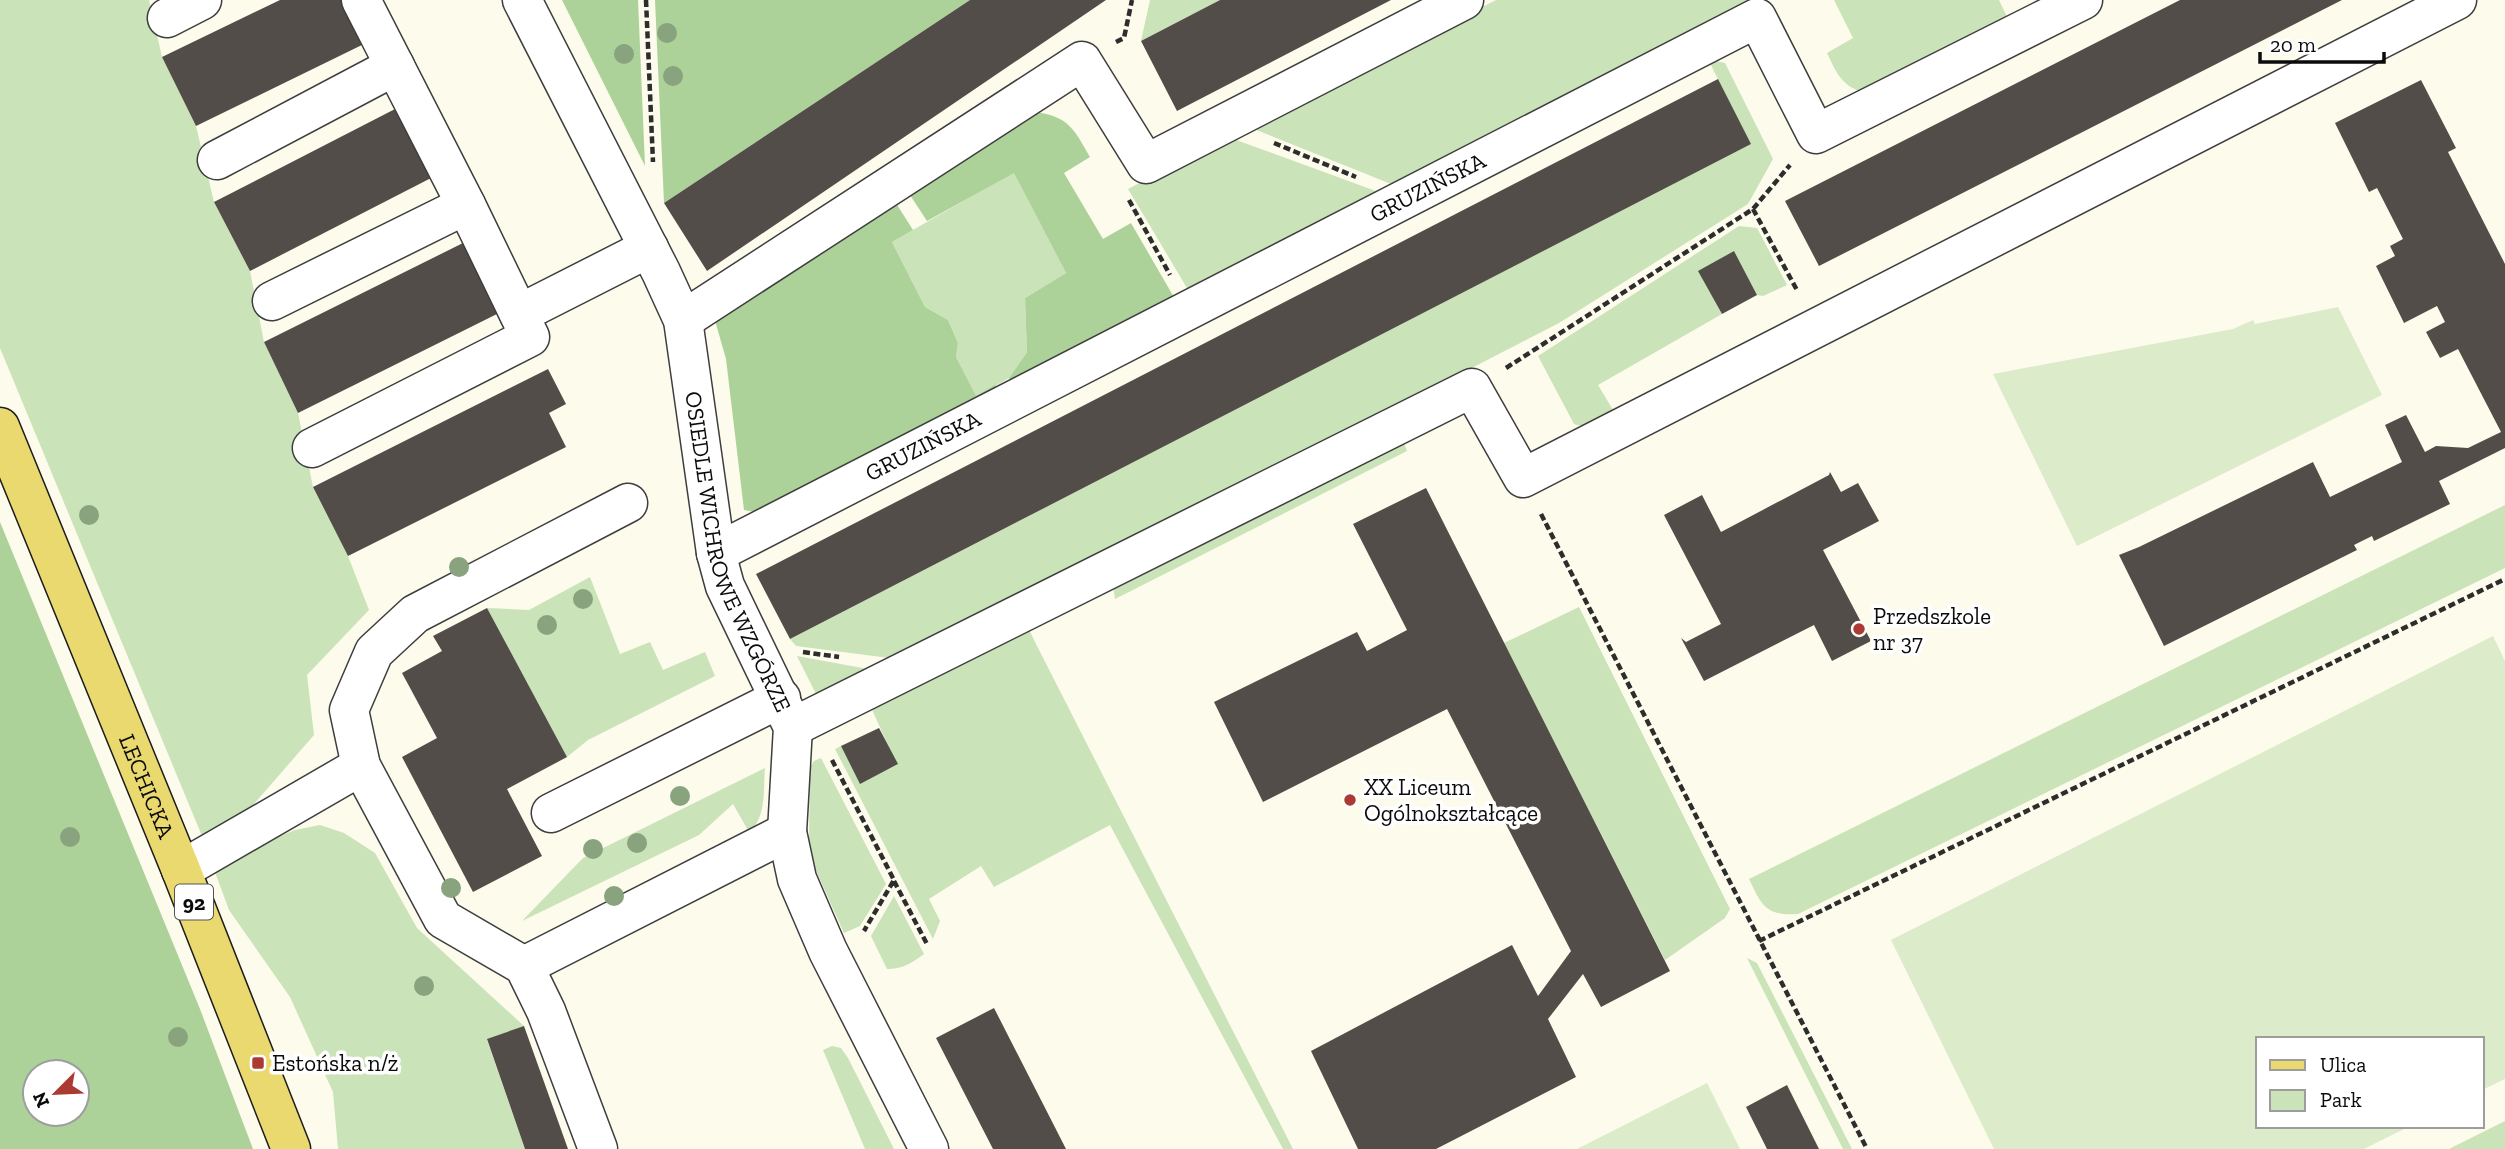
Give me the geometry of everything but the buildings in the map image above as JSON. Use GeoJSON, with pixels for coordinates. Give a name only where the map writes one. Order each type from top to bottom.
{"type":"FeatureCollection","features":[{"type":"Feature","properties":{"kind":"main road","name":"LECHICKA"},"geometry":{"type":"LineString","coordinates":[[0,427],[181,870],[291,1149]]}},
{"type":"Feature","properties":{"kind":"street"},"geometry":{"type":"LineString","coordinates":[[167,18],[202,0]]}},
{"type":"Feature","properties":{"kind":"street"},"geometry":{"type":"LineString","coordinates":[[312,447],[530,337],[361,0]]}},
{"type":"Feature","properties":{"kind":"street","name":"OSIEDLE WICHROWE WZGÓRZE"},"geometry":{"type":"LineString","coordinates":[[522,0],[683,320],[716,553],[725,586],[787,713],[787,832],[797,879],[828,951],[929,1149]]}},
{"type":"Feature","properties":{"kind":"street"},"geometry":{"type":"LineString","coordinates":[[683,320],[1082,61],[1146,164],[1464,0]]}},
{"type":"Feature","properties":{"kind":"street"},"geometry":{"type":"LineString","coordinates":[[1816,134],[2082,0]]}},
{"type":"Feature","properties":{"kind":"street"},"geometry":{"type":"LineString","coordinates":[[551,813],[787,713],[1472,388],[1524,478],[2457,0]]}},
{"type":"Feature","properties":{"kind":"street","name":"GRUZIŃSKA"},"geometry":{"type":"LineString","coordinates":[[716,553],[1011,399],[1757,18],[1816,134]]}},
{"type":"Feature","properties":{"kind":"street"},"geometry":{"type":"LineString","coordinates":[[217,160],[395,66]]}},
{"type":"Feature","properties":{"kind":"street"},"geometry":{"type":"LineString","coordinates":[[272,301],[466,205]]}},
{"type":"Feature","properties":{"kind":"street"},"geometry":{"type":"LineString","coordinates":[[519,314],[649,248]]}},
{"type":"Feature","properties":{"kind":"street"},"geometry":{"type":"LineString","coordinates":[[598,1149],[546,1011],[524,966],[443,919],[361,766],[349,710],[374,652],[415,614],[628,503]]}},
{"type":"Feature","properties":{"kind":"street"},"geometry":{"type":"LineString","coordinates":[[181,870],[361,766]]}},
{"type":"Feature","properties":{"kind":"street"},"geometry":{"type":"LineString","coordinates":[[524,966],[787,832]]}},
{"type":"Feature","properties":{"kind":"path"},"geometry":{"type":"LineString","coordinates":[[646,0],[653,164]]}},
{"type":"Feature","properties":{"kind":"path"},"geometry":{"type":"LineString","coordinates":[[1224,124],[1409,198]]}},
{"type":"Feature","properties":{"kind":"path"},"geometry":{"type":"LineString","coordinates":[[1472,388],[1754,209],[1816,134]]}},
{"type":"Feature","properties":{"kind":"path"},"geometry":{"type":"LineString","coordinates":[[1146,164],[1120,185],[1189,310]]}},
{"type":"Feature","properties":{"kind":"path"},"geometry":{"type":"LineString","coordinates":[[1754,209],[1817,328]]}},
{"type":"Feature","properties":{"kind":"path"},"geometry":{"type":"LineString","coordinates":[[1524,478],[1867,1149]]}},
{"type":"Feature","properties":{"kind":"path"},"geometry":{"type":"LineString","coordinates":[[1759,941],[2505,579]]}},
{"type":"Feature","properties":{"kind":"path"},"geometry":{"type":"LineString","coordinates":[[830,756],[928,946]]}},
{"type":"Feature","properties":{"kind":"path"},"geometry":{"type":"LineString","coordinates":[[864,931],[894,880]]}},
{"type":"Feature","properties":{"kind":"green space"},"geometry":{"type":"Polygon","coordinates":[[[0,0],[149,0],[162,57],[196,126],[214,202],[250,271],[264,342],[298,413],[313,487],[348,556],[369,610],[307,675],[314,735],[234,827],[202,836],[0,348],[0,0]]]}},
{"type":"Feature","properties":{"kind":"green space"},"geometry":{"type":"Polygon","coordinates":[[[562,0],[638,0],[645,166],[562,0]]]}},
{"type":"Feature","properties":{"kind":"green space"},"geometry":{"type":"Polygon","coordinates":[[[655,0],[970,0],[664,203],[655,0]]]}},
{"type":"Feature","properties":{"kind":"green space"},"geometry":{"type":"Polygon","coordinates":[[[1150,0],[1220,0],[1141,41],[1150,0]]]}},
{"type":"Feature","properties":{"kind":"green space"},"geometry":{"type":"Polygon","coordinates":[[[1496,0],[1758,0],[1396,186],[1249,127],[1496,0]]]}},
{"type":"Feature","properties":{"kind":"green space"},"geometry":{"type":"Polygon","coordinates":[[[1834,0],[1999,0],[2010,23],[1862,92],[1844,82],[1827,53],[1853,38],[1834,0]]]}},
{"type":"Feature","properties":{"kind":"green space"},"geometry":{"type":"Polygon","coordinates":[[[1708,59],[1725,63],[1773,159],[1748,204],[1559,323],[905,660],[796,646],[790,639],[1750,144],[1708,59]]]}},
{"type":"Feature","properties":{"kind":"green space"},"geometry":{"type":"Polygon","coordinates":[[[1036,112],[1056,117],[1069,126],[1090,157],[1064,173],[1103,239],[1131,223],[1175,299],[1012,385],[1009,378],[1027,352],[1025,298],[1066,273],[1014,173],[927,221],[908,192],[1036,112]]]}},
{"type":"Feature","properties":{"kind":"green space"},"geometry":{"type":"Polygon","coordinates":[[[1228,137],[1384,194],[1190,293],[1128,189],[1228,137]]]}},
{"type":"Feature","properties":{"kind":"green space"},"geometry":{"type":"Polygon","coordinates":[[[1014,172],[1066,273],[1025,298],[1027,352],[1009,378],[976,397],[956,357],[958,343],[948,320],[925,307],[892,242],[1014,172]]]}},
{"type":"Feature","properties":{"kind":"green space"},"geometry":{"type":"Polygon","coordinates":[[[894,200],[913,230],[892,242],[925,307],[948,320],[958,343],[956,357],[976,396],[995,385],[999,392],[766,514],[744,510],[726,359],[714,317],[894,200]]]}},
{"type":"Feature","properties":{"kind":"green space"},"geometry":{"type":"Polygon","coordinates":[[[1739,226],[1757,228],[1787,285],[1763,296],[1757,295],[1734,251],[1699,271],[1722,314],[1598,385],[1616,415],[1591,426],[1574,424],[1538,356],[1739,226]]]}},
{"type":"Feature","properties":{"kind":"green space"},"geometry":{"type":"Polygon","coordinates":[[[2338,307],[2382,395],[2077,546],[1993,374],[2233,329],[2253,320],[2255,324],[2338,307]]]}},
{"type":"Feature","properties":{"kind":"green space"},"geometry":{"type":"Polygon","coordinates":[[[1404,443],[1407,451],[1115,599],[1113,586],[1404,443]]]}},
{"type":"Feature","properties":{"kind":"green space"},"geometry":{"type":"Polygon","coordinates":[[[2505,505],[2505,568],[1798,914],[1779,913],[1766,907],[1749,879],[2505,505]]]}},
{"type":"Feature","properties":{"kind":"green space"},"geometry":{"type":"Polygon","coordinates":[[[0,522],[200,1009],[253,1149],[0,1149],[0,522]]]}},
{"type":"Feature","properties":{"kind":"green space"},"geometry":{"type":"Polygon","coordinates":[[[590,577],[620,654],[650,642],[663,670],[705,652],[715,676],[588,740],[567,757],[487,608],[529,610],[590,577]]]}},
{"type":"Feature","properties":{"kind":"green space"},"geometry":{"type":"Polygon","coordinates":[[[1579,607],[1730,909],[1725,918],[1665,960],[1504,643],[1579,607]]]}},
{"type":"Feature","properties":{"kind":"green space"},"geometry":{"type":"Polygon","coordinates":[[[1026,623],[1293,1149],[1283,1149],[1110,825],[994,887],[981,866],[929,899],[940,921],[933,939],[835,749],[841,746],[860,783],[897,765],[869,703],[1026,623]]]}},
{"type":"Feature","properties":{"kind":"green space"},"geometry":{"type":"Polygon","coordinates":[[[2493,636],[2505,661],[2505,1079],[2484,1089],[2484,1037],[2256,1037],[2256,1128],[2406,1128],[2364,1149],[1994,1149],[1891,940],[2493,636]]]}},
{"type":"Feature","properties":{"kind":"green space"},"geometry":{"type":"Polygon","coordinates":[[[797,656],[884,672],[817,696],[797,656]]]}},
{"type":"Feature","properties":{"kind":"green space"},"geometry":{"type":"Polygon","coordinates":[[[821,758],[886,884],[860,926],[844,933],[814,866],[809,844],[810,768],[814,761],[821,758]]]}},
{"type":"Feature","properties":{"kind":"green space"},"geometry":{"type":"Polygon","coordinates":[[[765,768],[759,819],[749,832],[733,804],[699,835],[522,921],[583,858],[765,768]]]}},
{"type":"Feature","properties":{"kind":"green space"},"geometry":{"type":"Polygon","coordinates":[[[320,825],[344,833],[375,853],[417,928],[524,1026],[487,1040],[525,1149],[338,1149],[333,1092],[290,997],[229,910],[212,864],[295,830],[320,825]]]}},
{"type":"Feature","properties":{"kind":"green space"},"geometry":{"type":"Polygon","coordinates":[[[894,896],[924,954],[907,965],[887,969],[871,936],[894,896]]]}},
{"type":"Feature","properties":{"kind":"green space"},"geometry":{"type":"Polygon","coordinates":[[[1747,958],[1757,963],[1852,1149],[1843,1149],[1747,958]]]}},
{"type":"Feature","properties":{"kind":"green space"},"geometry":{"type":"Polygon","coordinates":[[[832,1046],[841,1048],[848,1058],[894,1149],[865,1149],[823,1050],[832,1046]]]}},
{"type":"Feature","properties":{"kind":"green space"},"geometry":{"type":"Polygon","coordinates":[[[1707,1083],[1740,1149],[1577,1149],[1707,1083]]]}},
{"type":"Feature","properties":{"kind":"green space"},"geometry":{"type":"Polygon","coordinates":[[[2505,1121],[2505,1149],[2449,1149],[2505,1121]]]}},
{"type":"Feature","properties":{"kind":"place","name":"Przedszkole nr 37"},"geometry":{"type":"Point","coordinates":[1859,629]}},
{"type":"Feature","properties":{"kind":"place","name":"XX Liceum Ogólnokształcące"},"geometry":{"type":"Point","coordinates":[1350,800]}},
{"type":"Feature","properties":{"kind":"place","name":"Estońska n/ż"},"geometry":{"type":"Point","coordinates":[258,1063]}}]}
